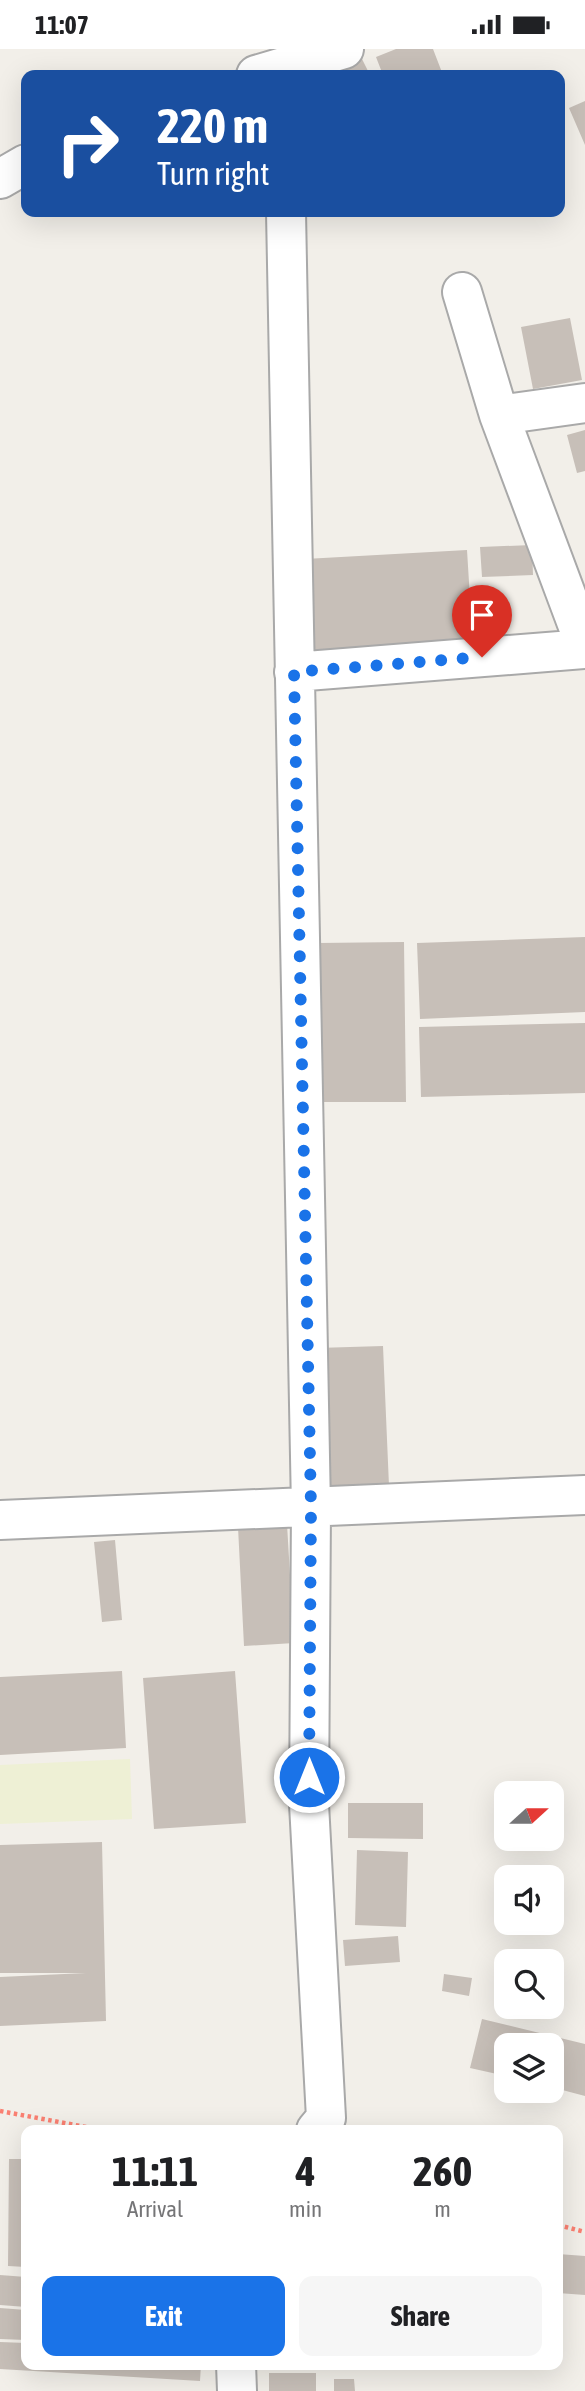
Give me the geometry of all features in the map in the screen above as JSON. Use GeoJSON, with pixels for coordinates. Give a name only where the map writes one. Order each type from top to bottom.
{"type":"FeatureCollection","features":[{"type":"Feature","properties":{"kind":"street"},"geometry":{"type":"LineString","coordinates":[[282,70],[344,49]]}},
{"type":"Feature","properties":{"kind":"street"},"geometry":{"type":"LineString","coordinates":[[0,179],[21,167]]}},
{"type":"Feature","properties":{"kind":"street"},"geometry":{"type":"LineString","coordinates":[[286,217],[311,1508],[309,1804],[326,2118],[320,2125]]}},
{"type":"Feature","properties":{"kind":"street"},"geometry":{"type":"LineString","coordinates":[[294,672],[585,647],[499,415],[462,292]]}},
{"type":"Feature","properties":{"kind":"street"},"geometry":{"type":"LineString","coordinates":[[499,415],[585,403]]}},
{"type":"Feature","properties":{"kind":"street"},"geometry":{"type":"LineString","coordinates":[[0,1520],[585,1495]]}},
{"type":"Feature","properties":{"kind":"street"},"geometry":{"type":"LineString","coordinates":[[236,2370],[237,2391]]}},
{"type":"Feature","properties":{"kind":"path"},"geometry":{"type":"LineString","coordinates":[[0,2111],[76,2125]]}},
{"type":"Feature","properties":{"kind":"path"},"geometry":{"type":"LineString","coordinates":[[563,2226],[585,2232]]}},
{"type":"Feature","properties":{"kind":"green space"},"geometry":{"type":"Polygon","coordinates":[[[130,1759],[132,1819],[0,1824],[0,1765],[130,1759]]]}},
{"type":"Feature","properties":{"kind":"building"},"geometry":{"type":"Polygon","coordinates":[[[396,49],[433,49],[441,70],[381,70],[376,57],[396,49]]]}},
{"type":"Feature","properties":{"kind":"building"},"geometry":{"type":"Polygon","coordinates":[[[360,55],[368,70],[329,70],[360,55]]]}},
{"type":"Feature","properties":{"kind":"building"},"geometry":{"type":"Polygon","coordinates":[[[585,101],[585,145],[569,108],[585,101]]]}},
{"type":"Feature","properties":{"kind":"building"},"geometry":{"type":"Polygon","coordinates":[[[570,318],[582,380],[533,389],[521,327],[570,318]]]}},
{"type":"Feature","properties":{"kind":"building"},"geometry":{"type":"Polygon","coordinates":[[[585,430],[585,471],[577,473],[567,435],[585,430]]]}},
{"type":"Feature","properties":{"kind":"building"},"geometry":{"type":"Polygon","coordinates":[[[532,545],[533,575],[482,577],[480,547],[532,545]]]}},
{"type":"Feature","properties":{"kind":"building"},"geometry":{"type":"Polygon","coordinates":[[[467,550],[473,647],[311,656],[305,559],[467,550]]]}},
{"type":"Feature","properties":{"kind":"building"},"geometry":{"type":"Polygon","coordinates":[[[585,937],[585,1012],[420,1019],[417,943],[585,937]]]}},
{"type":"Feature","properties":{"kind":"building"},"geometry":{"type":"Polygon","coordinates":[[[404,942],[406,1102],[319,1102],[318,943],[404,942]]]}},
{"type":"Feature","properties":{"kind":"building"},"geometry":{"type":"Polygon","coordinates":[[[585,1023],[585,1093],[421,1097],[419,1027],[585,1023]]]}},
{"type":"Feature","properties":{"kind":"building"},"geometry":{"type":"Polygon","coordinates":[[[383,1346],[389,1486],[322,1488],[317,1348],[383,1346]]]}},
{"type":"Feature","properties":{"kind":"building"},"geometry":{"type":"Polygon","coordinates":[[[287,1524],[294,1643],[244,1646],[238,1527],[287,1524]]]}},
{"type":"Feature","properties":{"kind":"building"},"geometry":{"type":"Polygon","coordinates":[[[115,1540],[122,1620],[102,1622],[94,1542],[115,1540]]]}},
{"type":"Feature","properties":{"kind":"building"},"geometry":{"type":"Polygon","coordinates":[[[122,1671],[126,1748],[0,1755],[0,1677],[122,1671]]]}},
{"type":"Feature","properties":{"kind":"building"},"geometry":{"type":"Polygon","coordinates":[[[235,1671],[246,1823],[154,1829],[143,1678],[235,1671]]]}},
{"type":"Feature","properties":{"kind":"building"},"geometry":{"type":"Polygon","coordinates":[[[348,1803],[423,1803],[423,1839],[348,1838],[348,1803]]]}},
{"type":"Feature","properties":{"kind":"building"},"geometry":{"type":"Polygon","coordinates":[[[102,1842],[106,2021],[0,2026],[0,1977],[86,1973],[0,1973],[0,1845],[102,1842]]]}},
{"type":"Feature","properties":{"kind":"building"},"geometry":{"type":"Polygon","coordinates":[[[357,1850],[408,1852],[406,1927],[355,1925],[357,1850]]]}},
{"type":"Feature","properties":{"kind":"building"},"geometry":{"type":"Polygon","coordinates":[[[398,1936],[400,1962],[345,1966],[343,1940],[398,1936]]]}},
{"type":"Feature","properties":{"kind":"building"},"geometry":{"type":"Polygon","coordinates":[[[444,1974],[472,1978],[469,1996],[442,1991],[444,1974]]]}},
{"type":"Feature","properties":{"kind":"building"},"geometry":{"type":"Polygon","coordinates":[[[482,2019],[540,2033],[494,2033],[494,2073],[470,2068],[482,2019]]]}},
{"type":"Feature","properties":{"kind":"building"},"geometry":{"type":"Polygon","coordinates":[[[564,2039],[585,2044],[585,2096],[564,2090],[564,2039]]]}},
{"type":"Feature","properties":{"kind":"building"},"geometry":{"type":"Polygon","coordinates":[[[9,2159],[21,2159],[21,2267],[8,2266],[9,2159]]]}},
{"type":"Feature","properties":{"kind":"building"},"geometry":{"type":"Polygon","coordinates":[[[563,2254],[585,2256],[585,2295],[563,2293],[563,2254]]]}},
{"type":"Feature","properties":{"kind":"building"},"geometry":{"type":"Polygon","coordinates":[[[0,2275],[21,2277],[21,2307],[0,2305],[0,2275]]]}},
{"type":"Feature","properties":{"kind":"building"},"geometry":{"type":"Polygon","coordinates":[[[0,2308],[21,2310],[21,2340],[0,2339],[0,2308]]]}},
{"type":"Feature","properties":{"kind":"building"},"geometry":{"type":"Polygon","coordinates":[[[0,2342],[21,2343],[21,2370],[201,2370],[200,2381],[0,2369],[0,2342]]]}},
{"type":"Feature","properties":{"kind":"building"},"geometry":{"type":"Polygon","coordinates":[[[269,2373],[316,2373],[316,2391],[269,2391],[269,2373]]]}},
{"type":"Feature","properties":{"kind":"building"},"geometry":{"type":"Polygon","coordinates":[[[334,2379],[354,2379],[355,2391],[334,2391],[334,2379]]]}},
{"type":"Feature","properties":{"kind":"route"},"geometry":{"type":"LineString","coordinates":[[309,1777],[311,1508],[294,672],[482,657]]}}]}
